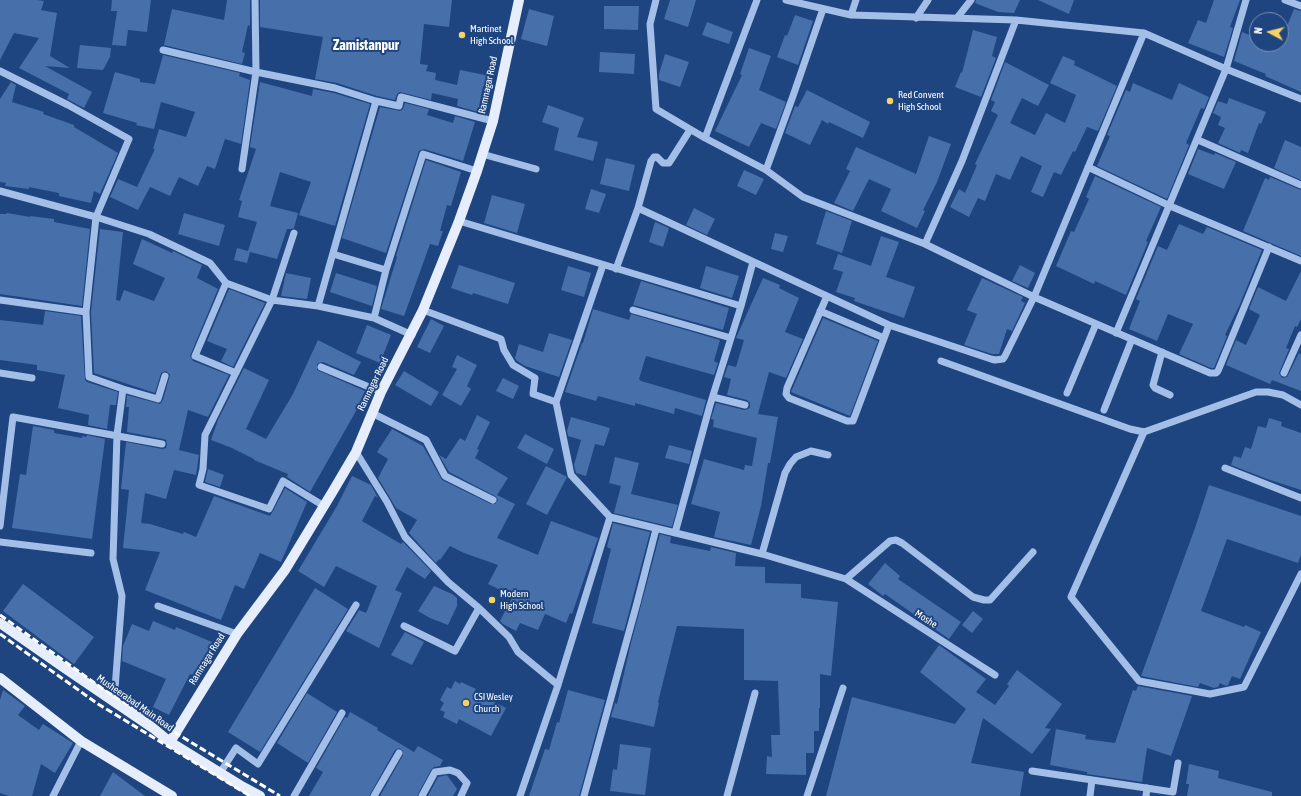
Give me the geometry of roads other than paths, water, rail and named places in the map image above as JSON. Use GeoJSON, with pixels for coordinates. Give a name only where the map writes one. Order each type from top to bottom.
{"type":"FeatureCollection","features":[{"type":"Feature","properties":{"kind":"main road","name":"Ramnagar Road"},"geometry":{"type":"LineString","coordinates":[[170,742],[237,634],[285,570],[324,506],[356,452],[381,392],[412,335],[459,221],[477,171],[493,120],[519,0]]}},
{"type":"Feature","properties":{"kind":"main road","name":"Musheerabad Main Road"},"geometry":{"type":"LineString","coordinates":[[0,623],[153,728],[170,742],[260,796]]}},
{"type":"Feature","properties":{"kind":"main road"},"geometry":{"type":"LineString","coordinates":[[0,678],[81,741],[172,796]]}},
{"type":"Feature","properties":{"kind":"street"},"geometry":{"type":"LineString","coordinates":[[242,169],[256,72],[255,0]]}},
{"type":"Feature","properties":{"kind":"street"},"geometry":{"type":"LineString","coordinates":[[656,0],[650,24],[656,109],[690,130],[766,170],[803,196],[925,244],[1034,297],[1210,373],[1216,372],[1219,368],[1270,247]]}},
{"type":"Feature","properties":{"kind":"street"},"geometry":{"type":"LineString","coordinates":[[705,138],[757,0]]}},
{"type":"Feature","properties":{"kind":"street"},"geometry":{"type":"LineString","coordinates":[[786,0],[802,2],[823,9],[851,15],[1016,20],[1144,33],[1226,69],[1301,99]]}},
{"type":"Feature","properties":{"kind":"street"},"geometry":{"type":"LineString","coordinates":[[851,15],[856,0]]}},
{"type":"Feature","properties":{"kind":"street"},"geometry":{"type":"LineString","coordinates":[[916,18],[928,0]]}},
{"type":"Feature","properties":{"kind":"street"},"geometry":{"type":"LineString","coordinates":[[957,18],[971,0]]}},
{"type":"Feature","properties":{"kind":"street"},"geometry":{"type":"LineString","coordinates":[[1116,333],[1198,140],[1226,69],[1246,0]]}},
{"type":"Feature","properties":{"kind":"street"},"geometry":{"type":"LineString","coordinates":[[1285,0],[1301,6]]}},
{"type":"Feature","properties":{"kind":"street"},"geometry":{"type":"LineString","coordinates":[[766,170],[823,9]]}},
{"type":"Feature","properties":{"kind":"street"},"geometry":{"type":"LineString","coordinates":[[925,244],[962,161],[1016,20]]}},
{"type":"Feature","properties":{"kind":"street"},"geometry":{"type":"LineString","coordinates":[[638,208],[889,325],[991,359],[999,360],[1005,356],[1034,297],[1144,33]]}},
{"type":"Feature","properties":{"kind":"street"},"geometry":{"type":"LineString","coordinates":[[162,50],[256,72],[336,88],[376,101],[399,106],[401,97],[493,120]]}},
{"type":"Feature","properties":{"kind":"street"},"geometry":{"type":"LineString","coordinates":[[0,71],[68,105],[129,139],[96,217],[86,312],[89,377],[158,399],[164,376]]}},
{"type":"Feature","properties":{"kind":"street"},"geometry":{"type":"LineString","coordinates":[[318,306],[376,101]]}},
{"type":"Feature","properties":{"kind":"street"},"geometry":{"type":"LineString","coordinates":[[616,269],[638,208],[651,161],[654,157],[657,157],[663,163],[670,163],[690,130]]}},
{"type":"Feature","properties":{"kind":"street"},"geometry":{"type":"LineString","coordinates":[[1198,140],[1301,185]]}},
{"type":"Feature","properties":{"kind":"street"},"geometry":{"type":"LineString","coordinates":[[374,318],[386,270],[423,154],[477,171]]}},
{"type":"Feature","properties":{"kind":"street"},"geometry":{"type":"LineString","coordinates":[[482,154],[536,169]]}},
{"type":"Feature","properties":{"kind":"street"},"geometry":{"type":"LineString","coordinates":[[1088,167],[1170,206],[1301,261]]}},
{"type":"Feature","properties":{"kind":"street"},"geometry":{"type":"LineString","coordinates":[[0,191],[96,217],[149,234],[210,263],[226,283],[272,300],[318,306],[374,318],[412,335]]}},
{"type":"Feature","properties":{"kind":"street"},"geometry":{"type":"LineString","coordinates":[[459,221],[741,306]]}},
{"type":"Feature","properties":{"kind":"street"},"geometry":{"type":"LineString","coordinates":[[294,233],[272,300],[205,435],[203,469],[199,485],[269,509],[283,481],[324,506]]}},
{"type":"Feature","properties":{"kind":"street"},"geometry":{"type":"LineString","coordinates":[[333,254],[386,270]]}},
{"type":"Feature","properties":{"kind":"street"},"geometry":{"type":"LineString","coordinates":[[675,533],[713,397],[754,262]]}},
{"type":"Feature","properties":{"kind":"street"},"geometry":{"type":"LineString","coordinates":[[520,796],[558,685],[610,517],[571,475],[556,402],[603,265]]}},
{"type":"Feature","properties":{"kind":"street"},"geometry":{"type":"LineString","coordinates":[[226,283],[195,356],[236,373]]}},
{"type":"Feature","properties":{"kind":"street"},"geometry":{"type":"LineString","coordinates":[[827,296],[787,388],[786,394],[789,398],[850,422],[853,421],[889,325]]}},
{"type":"Feature","properties":{"kind":"street"},"geometry":{"type":"LineString","coordinates":[[0,300],[86,312]]}},
{"type":"Feature","properties":{"kind":"street"},"geometry":{"type":"LineString","coordinates":[[423,310],[501,339],[504,350],[513,365],[535,378],[534,394],[556,402]]}},
{"type":"Feature","properties":{"kind":"street"},"geometry":{"type":"LineString","coordinates":[[633,310],[731,338]]}},
{"type":"Feature","properties":{"kind":"street"},"geometry":{"type":"LineString","coordinates":[[820,311],[884,338]]}},
{"type":"Feature","properties":{"kind":"street"},"geometry":{"type":"LineString","coordinates":[[1067,392],[1096,324]]}},
{"type":"Feature","properties":{"kind":"street"},"geometry":{"type":"LineString","coordinates":[[1284,373],[1301,335]]}},
{"type":"Feature","properties":{"kind":"street"},"geometry":{"type":"LineString","coordinates":[[1104,410],[1132,340]]}},
{"type":"Feature","properties":{"kind":"street"},"geometry":{"type":"LineString","coordinates":[[1162,352],[1153,385],[1154,387],[1170,395]]}},
{"type":"Feature","properties":{"kind":"street"},"geometry":{"type":"LineString","coordinates":[[941,361],[1130,429],[1144,432],[1256,392],[1268,392],[1283,395],[1301,405]]}},
{"type":"Feature","properties":{"kind":"street"},"geometry":{"type":"LineString","coordinates":[[321,366],[381,392]]}},
{"type":"Feature","properties":{"kind":"street"},"geometry":{"type":"LineString","coordinates":[[0,373],[32,378]]}},
{"type":"Feature","properties":{"kind":"street"},"geometry":{"type":"LineString","coordinates":[[114,702],[122,596],[113,559],[117,435],[123,389]]}},
{"type":"Feature","properties":{"kind":"street"},"geometry":{"type":"LineString","coordinates":[[713,397],[744,405]]}},
{"type":"Feature","properties":{"kind":"street"},"geometry":{"type":"LineString","coordinates":[[372,413],[426,440],[445,476],[493,500]]}},
{"type":"Feature","properties":{"kind":"street"},"geometry":{"type":"LineString","coordinates":[[0,526],[13,417],[162,444]]}},
{"type":"Feature","properties":{"kind":"street"},"geometry":{"type":"LineString","coordinates":[[1144,432],[1071,597],[1139,682],[1210,694],[1244,687],[1301,574]]}},
{"type":"Feature","properties":{"kind":"street"},"geometry":{"type":"LineString","coordinates":[[762,554],[785,473],[790,464],[796,457],[811,451],[828,455]]}},
{"type":"Feature","properties":{"kind":"street"},"geometry":{"type":"LineString","coordinates":[[356,452],[387,502],[405,537],[448,582],[479,608],[509,637],[518,652],[558,685]]}},
{"type":"Feature","properties":{"kind":"street"},"geometry":{"type":"LineString","coordinates":[[0,454],[8,456]]}},
{"type":"Feature","properties":{"kind":"street"},"geometry":{"type":"LineString","coordinates":[[1225,468],[1301,498]]}},
{"type":"Feature","properties":{"kind":"street","name":"Moshe"},"geometry":{"type":"LineString","coordinates":[[610,517],[762,554],[846,578],[995,675]]}},
{"type":"Feature","properties":{"kind":"street"},"geometry":{"type":"LineString","coordinates":[[584,796],[656,529]]}},
{"type":"Feature","properties":{"kind":"street"},"geometry":{"type":"LineString","coordinates":[[846,578],[890,541],[896,540],[973,597],[979,600],[990,600],[1034,552]]}},
{"type":"Feature","properties":{"kind":"street"},"geometry":{"type":"LineString","coordinates":[[0,542],[91,553]]}},
{"type":"Feature","properties":{"kind":"street"},"geometry":{"type":"LineString","coordinates":[[220,772],[236,748],[258,764],[356,605]]}},
{"type":"Feature","properties":{"kind":"street"},"geometry":{"type":"LineString","coordinates":[[158,606],[237,634]]}},
{"type":"Feature","properties":{"kind":"street"},"geometry":{"type":"LineString","coordinates":[[404,626],[455,651],[479,608]]}},
{"type":"Feature","properties":{"kind":"street"},"geometry":{"type":"LineString","coordinates":[[807,796],[843,688]]}},
{"type":"Feature","properties":{"kind":"street"},"geometry":{"type":"LineString","coordinates":[[728,796],[755,694]]}},
{"type":"Feature","properties":{"kind":"street"},"geometry":{"type":"LineString","coordinates":[[294,796],[342,713]]}},
{"type":"Feature","properties":{"kind":"street"},"geometry":{"type":"LineString","coordinates":[[53,796],[81,741]]}},
{"type":"Feature","properties":{"kind":"street"},"geometry":{"type":"LineString","coordinates":[[374,796],[399,753]]}},
{"type":"Feature","properties":{"kind":"street"},"geometry":{"type":"LineString","coordinates":[[1032,771],[1147,788],[1172,794],[1178,763]]}},
{"type":"Feature","properties":{"kind":"street"},"geometry":{"type":"LineString","coordinates":[[422,796],[435,772],[450,770],[458,773],[467,783],[461,796]]}},
{"type":"Feature","properties":{"kind":"street"},"geometry":{"type":"LineString","coordinates":[[1090,796],[1092,780]]}},
{"type":"Feature","properties":{"kind":"street"},"geometry":{"type":"LineString","coordinates":[[1146,796],[1147,788]]}},
{"type":"Feature","properties":{"kind":"railway"},"geometry":{"type":"LineString","coordinates":[[0,615],[106,691],[280,796]]}},
{"type":"Feature","properties":{"kind":"railway"},"geometry":{"type":"LineString","coordinates":[[0,634],[98,704],[250,796]]}},
{"type":"Feature","properties":{"kind":"place","name":"Martinet High School"},"geometry":{"type":"Point","coordinates":[462,35]}},
{"type":"Feature","properties":{"kind":"place","name":"Red Convent High School"},"geometry":{"type":"Point","coordinates":[890,101]}},
{"type":"Feature","properties":{"kind":"place","name":"Modern High School"},"geometry":{"type":"Point","coordinates":[492,600]}},
{"type":"Feature","properties":{"kind":"place","name":"CSI Wesley Church"},"geometry":{"type":"Point","coordinates":[466,703]}},
{"type":"Feature","properties":{"kind":"district","name":"Zamistanpur"},"geometry":{"type":"Point","coordinates":[366,46]}}]}
